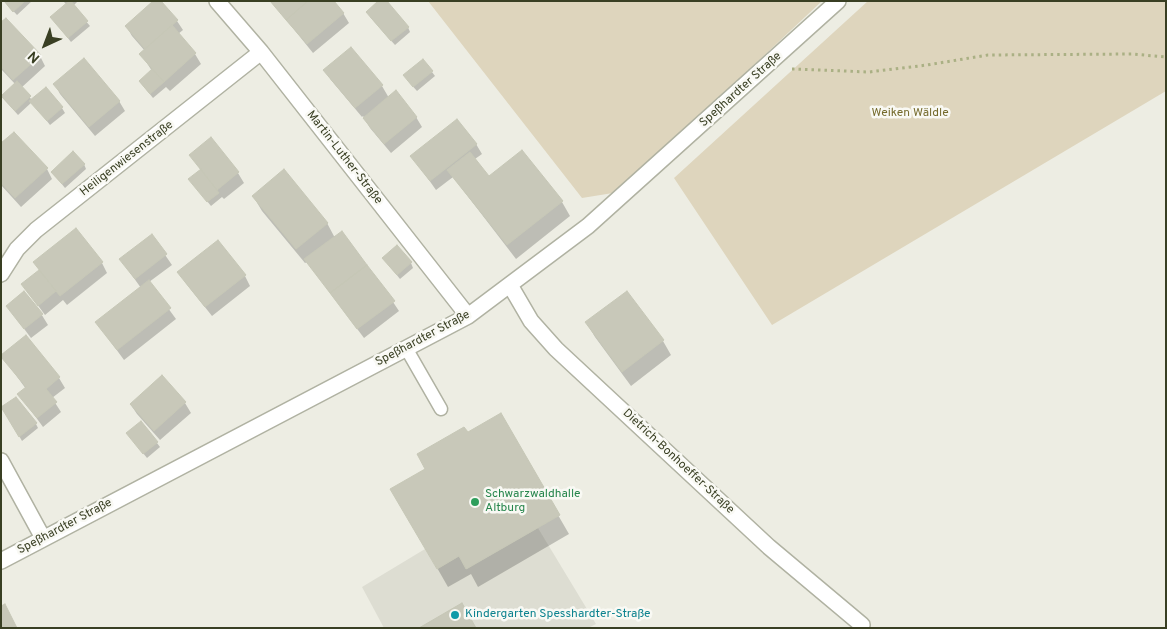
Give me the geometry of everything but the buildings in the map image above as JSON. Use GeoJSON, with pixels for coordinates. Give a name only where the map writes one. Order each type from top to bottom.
{"type":"FeatureCollection","features":[{"type":"Feature","properties":{"kind":"street","name":"Martin-Luther-Straße"},"geometry":{"type":"LineString","coordinates":[[217,1],[261,52],[468,316]]}},
{"type":"Feature","properties":{"kind":"street","name":"Speßhardter Straße"},"geometry":{"type":"LineString","coordinates":[[1,561],[468,316],[588,226],[838,1]]}},
{"type":"Feature","properties":{"kind":"street","name":"Heiligenwiesenstraße"},"geometry":{"type":"LineString","coordinates":[[1,274],[17,249],[36,230],[261,52]]}},
{"type":"Feature","properties":{"kind":"street","name":"Dietrich-Bonhoeffer-Straße"},"geometry":{"type":"LineString","coordinates":[[510,284],[531,321],[556,349],[769,546],[862,625]]}},
{"type":"Feature","properties":{"kind":"street"},"geometry":{"type":"LineString","coordinates":[[1,461],[44,538]]}},
{"type":"Feature","properties":{"kind":"lane"},"geometry":{"type":"LineString","coordinates":[[406,348],[441,408]]}},
{"type":"Feature","properties":{"kind":"path"},"geometry":{"type":"LineString","coordinates":[[764,68],[870,72],[988,55],[1132,54],[1166,58]]}},
{"type":"Feature","properties":{"kind":"shaded area"},"geometry":{"type":"Polygon","coordinates":[[[538,528],[596,624],[588,628],[384,628],[362,587],[425,549],[437,569],[459,556],[467,569],[538,528]]]}},
{"type":"Feature","properties":{"kind":"green space"},"geometry":{"type":"Polygon","coordinates":[[[428,1],[822,1],[619,192],[582,198],[428,1]]]}},
{"type":"Feature","properties":{"kind":"green space","name":"Weiken Wäldle"},"geometry":{"type":"Polygon","coordinates":[[[868,1],[1166,1],[1166,91],[772,325],[674,178],[868,1]]]}},
{"type":"Feature","properties":{"kind":"place","name":"Schwarzwaldhalle Altburg"},"geometry":{"type":"Point","coordinates":[475,502]}},
{"type":"Feature","properties":{"kind":"place","name":"Kindergarten Spesshardter-Straße"},"geometry":{"type":"Point","coordinates":[455,615]}}]}
